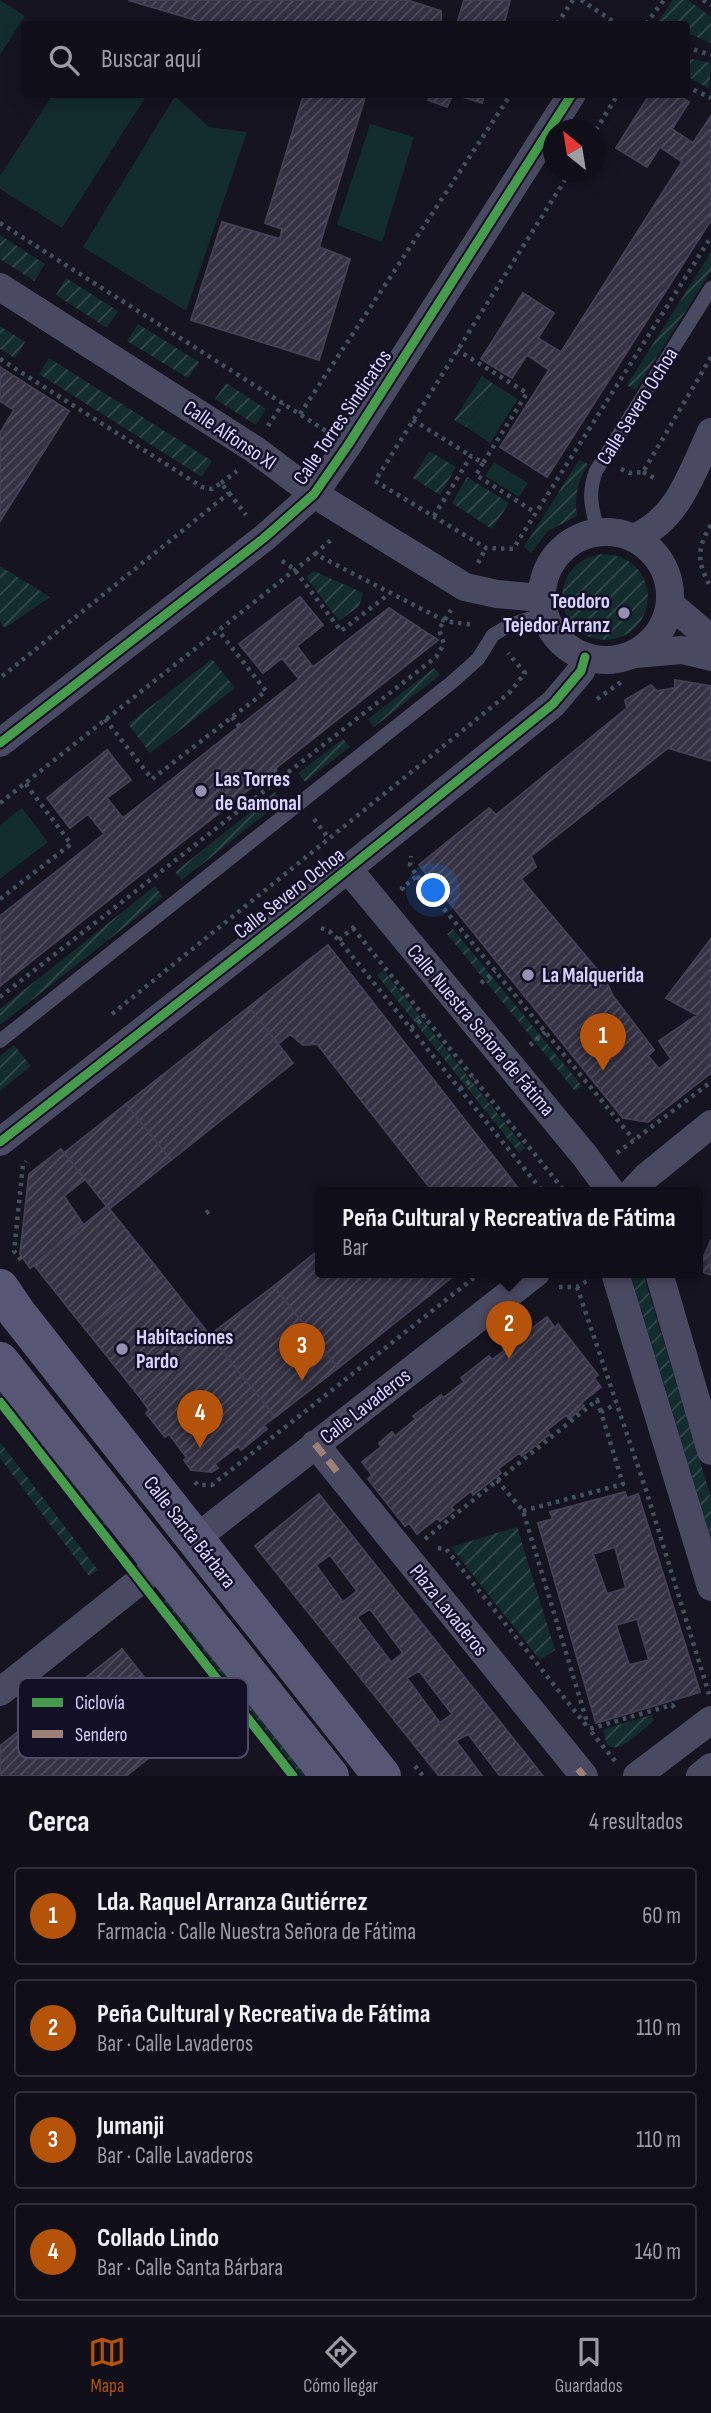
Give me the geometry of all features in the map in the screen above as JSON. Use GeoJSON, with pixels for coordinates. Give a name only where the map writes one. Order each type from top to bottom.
{"type":"FeatureCollection","features":[{"type":"Feature","properties":{"kind":"main road","name":"Calle Santa Bárbara"},"geometry":{"type":"LineString","coordinates":[[11,1275],[25,1324],[195,1539],[398,1771]]}},
{"type":"Feature","properties":{"kind":"main road","name":"Calle Santa Bárbara"},"geometry":{"type":"LineString","coordinates":[[0,1361],[330,1776]]}},
{"type":"Feature","properties":{"kind":"street","name":"Calle Torres Sindicatos"},"geometry":{"type":"LineString","coordinates":[[0,743],[264,538],[314,494],[569,98]]}},
{"type":"Feature","properties":{"kind":"street","name":"Calle Alfonso XI"},"geometry":{"type":"LineString","coordinates":[[0,287],[254,449],[314,494],[465,587],[543,606]]}},
{"type":"Feature","properties":{"kind":"street"},"geometry":{"type":"LineString","coordinates":[[632,538],[654,527],[682,494],[711,432]]}},
{"type":"Feature","properties":{"kind":"street"},"geometry":{"type":"LineString","coordinates":[[635,654],[652,641],[664,625],[670,604],[669,583],[661,563],[651,550],[632,538],[616,533],[598,532],[581,537],[553,559],[545,576],[543,606],[551,630],[562,643],[585,657],[602,661],[635,654],[682,650],[711,657]]}},
{"type":"Feature","properties":{"kind":"street"},"geometry":{"type":"LineString","coordinates":[[670,604],[711,639]]}},
{"type":"Feature","properties":{"kind":"street","name":"Calle Severo Ochoa"},"geometry":{"type":"LineString","coordinates":[[0,1142],[553,704],[581,671],[585,657]]}},
{"type":"Feature","properties":{"kind":"street","name":"Calle Nuestra Señora de Fátima"},"geometry":{"type":"LineString","coordinates":[[348,869],[608,1187]]}},
{"type":"Feature","properties":{"kind":"street"},"geometry":{"type":"LineString","coordinates":[[637,1187],[647,1176],[705,1135]]}},
{"type":"Feature","properties":{"kind":"street","name":"Calle Lavaderos"},"geometry":{"type":"LineString","coordinates":[[195,1539],[530,1278]]}},
{"type":"Feature","properties":{"kind":"street"},"geometry":{"type":"LineString","coordinates":[[617,1278],[711,1587]]}},
{"type":"Feature","properties":{"kind":"street"},"geometry":{"type":"LineString","coordinates":[[660,1278],[711,1451]]}},
{"type":"Feature","properties":{"kind":"street","name":"Plaza Lavaderos"},"geometry":{"type":"LineString","coordinates":[[315,1444],[584,1776]]}},
{"type":"Feature","properties":{"kind":"street"},"geometry":{"type":"LineString","coordinates":[[0,1692],[161,1564]]}},
{"type":"Feature","properties":{"kind":"street"},"geometry":{"type":"LineString","coordinates":[[626,1769],[705,1711]]}},
{"type":"Feature","properties":{"kind":"street"},"geometry":{"type":"LineString","coordinates":[[700,1776],[711,1767]]}},
{"type":"Feature","properties":{"kind":"lane","name":"Calle Severo Ochoa"},"geometry":{"type":"LineString","coordinates":[[598,532],[591,506],[590,488],[602,460],[711,288]]}},
{"type":"Feature","properties":{"kind":"lane"},"geometry":{"type":"LineString","coordinates":[[0,1041],[451,683],[478,659],[493,635],[543,606]]}},
{"type":"Feature","properties":{"kind":"path"},"geometry":{"type":"LineString","coordinates":[[559,21],[573,0]]}},
{"type":"Feature","properties":{"kind":"path"},"geometry":{"type":"LineString","coordinates":[[581,0],[612,21]]}},
{"type":"Feature","properties":{"kind":"path"},"geometry":{"type":"LineString","coordinates":[[648,21],[664,0]]}},
{"type":"Feature","properties":{"kind":"path"},"geometry":{"type":"LineString","coordinates":[[704,0],[711,5]]}},
{"type":"Feature","properties":{"kind":"path"},"geometry":{"type":"LineString","coordinates":[[690,48],[711,55]]}},
{"type":"Feature","properties":{"kind":"path"},"geometry":{"type":"LineString","coordinates":[[690,88],[711,98]]}},
{"type":"Feature","properties":{"kind":"path"},"geometry":{"type":"LineString","coordinates":[[300,414],[508,98]]}},
{"type":"Feature","properties":{"kind":"path"},"geometry":{"type":"LineString","coordinates":[[603,119],[616,98]]}},
{"type":"Feature","properties":{"kind":"path"},"geometry":{"type":"LineString","coordinates":[[564,182],[375,481],[486,548],[513,549],[711,237]]}},
{"type":"Feature","properties":{"kind":"path"},"geometry":{"type":"LineString","coordinates":[[0,223],[348,445]]}},
{"type":"Feature","properties":{"kind":"path"},"geometry":{"type":"LineString","coordinates":[[457,350],[527,393],[476,475],[536,513]]}},
{"type":"Feature","properties":{"kind":"path"},"geometry":{"type":"LineString","coordinates":[[602,460],[629,474],[643,472],[711,358]]}},
{"type":"Feature","properties":{"kind":"path"},"geometry":{"type":"LineString","coordinates":[[0,359],[202,487],[212,489],[221,483],[229,493],[0,678]]}},
{"type":"Feature","properties":{"kind":"path"},"geometry":{"type":"LineString","coordinates":[[413,420],[483,463]]}},
{"type":"Feature","properties":{"kind":"path"},"geometry":{"type":"LineString","coordinates":[[434,516],[471,456]]}},
{"type":"Feature","properties":{"kind":"path"},"geometry":{"type":"LineString","coordinates":[[711,525],[700,550],[700,566],[711,588]]}},
{"type":"Feature","properties":{"kind":"path"},"geometry":{"type":"LineString","coordinates":[[0,803],[315,554],[445,621],[483,625],[525,673],[509,693],[103,1022]]}},
{"type":"Feature","properties":{"kind":"path"},"geometry":{"type":"LineString","coordinates":[[294,569],[341,631],[389,594]]}},
{"type":"Feature","properties":{"kind":"path"},"geometry":{"type":"LineString","coordinates":[[0,997],[436,657],[444,644],[439,629],[445,621]]}},
{"type":"Feature","properties":{"kind":"path"},"geometry":{"type":"LineString","coordinates":[[105,719],[152,779],[232,718],[266,691],[218,630]]}},
{"type":"Feature","properties":{"kind":"path"},"geometry":{"type":"LineString","coordinates":[[232,718],[239,726]]}},
{"type":"Feature","properties":{"kind":"path"},"geometry":{"type":"LineString","coordinates":[[274,769],[281,778]]}},
{"type":"Feature","properties":{"kind":"path"},"geometry":{"type":"LineString","coordinates":[[0,899],[71,844],[26,783]]}},
{"type":"Feature","properties":{"kind":"path"},"geometry":{"type":"LineString","coordinates":[[382,797],[421,845],[411,853],[410,865],[417,876],[634,1140]]}},
{"type":"Feature","properties":{"kind":"path"},"geometry":{"type":"LineString","coordinates":[[314,820],[330,839]]}},
{"type":"Feature","properties":{"kind":"path"},"geometry":{"type":"LineString","coordinates":[[411,899],[402,888],[417,876]]}},
{"type":"Feature","properties":{"kind":"path"},"geometry":{"type":"LineString","coordinates":[[313,931],[321,928],[339,940],[539,1187]]}},
{"type":"Feature","properties":{"kind":"path"},"geometry":{"type":"LineString","coordinates":[[353,928],[561,1187]]}},
{"type":"Feature","properties":{"kind":"path"},"geometry":{"type":"LineString","coordinates":[[489,993],[481,983],[495,971]]}},
{"type":"Feature","properties":{"kind":"path"},"geometry":{"type":"LineString","coordinates":[[411,1028],[425,1017]]}},
{"type":"Feature","properties":{"kind":"path"},"geometry":{"type":"LineString","coordinates":[[530,1045],[545,1032]]}},
{"type":"Feature","properties":{"kind":"path"},"geometry":{"type":"LineString","coordinates":[[522,1034],[539,1055]]}},
{"type":"Feature","properties":{"kind":"path"},"geometry":{"type":"LineString","coordinates":[[460,1089],[474,1078]]}},
{"type":"Feature","properties":{"kind":"path"},"geometry":{"type":"LineString","coordinates":[[647,1131],[711,1082]]}},
{"type":"Feature","properties":{"kind":"path"},"geometry":{"type":"LineString","coordinates":[[610,1141],[619,1152]]}},
{"type":"Feature","properties":{"kind":"path"},"geometry":{"type":"LineString","coordinates":[[11,1275],[23,1165],[29,1157]]}},
{"type":"Feature","properties":{"kind":"path"},"geometry":{"type":"LineString","coordinates":[[192,1478],[198,1485],[212,1485],[474,1278]]}},
{"type":"Feature","properties":{"kind":"path"},"geometry":{"type":"LineString","coordinates":[[577,1287],[646,1490],[709,1695],[705,1711]]}},
{"type":"Feature","properties":{"kind":"path"},"geometry":{"type":"LineString","coordinates":[[416,1546],[597,1400],[623,1484],[523,1511]]}},
{"type":"Feature","properties":{"kind":"path"},"geometry":{"type":"LineString","coordinates":[[601,1412],[616,1404]]}},
{"type":"Feature","properties":{"kind":"path"},"geometry":{"type":"LineString","coordinates":[[497,1480],[523,1511],[589,1729]]}},
{"type":"Feature","properties":{"kind":"path"},"geometry":{"type":"LineString","coordinates":[[436,1548],[446,1549],[589,1729],[626,1769]]}},
{"type":"Feature","properties":{"kind":"path"},"geometry":{"type":"LineString","coordinates":[[589,1729],[672,1705],[681,1716]]}},
{"type":"Feature","properties":{"kind":"path"},"geometry":{"type":"LineString","coordinates":[[398,1771],[423,1776]]}},
{"type":"Feature","properties":{"kind":"green space"},"geometry":{"type":"Polygon","coordinates":[[[0,0],[25,16],[0,55],[0,0]]]}},
{"type":"Feature","properties":{"kind":"green space"},"geometry":{"type":"Polygon","coordinates":[[[673,0],[688,0],[711,17],[711,43],[690,34],[690,21],[658,21],[673,0]]]}},
{"type":"Feature","properties":{"kind":"green space"},"geometry":{"type":"Polygon","coordinates":[[[690,59],[711,63],[709,89],[690,78],[690,59]]]}},
{"type":"Feature","properties":{"kind":"green space"},"geometry":{"type":"Polygon","coordinates":[[[50,98],[145,98],[62,228],[0,189],[0,176],[50,98]]]}},
{"type":"Feature","properties":{"kind":"green space"},"geometry":{"type":"Polygon","coordinates":[[[174,98],[177,98],[209,127],[247,132],[186,311],[83,247],[174,98]]]}},
{"type":"Feature","properties":{"kind":"green space"},"geometry":{"type":"Polygon","coordinates":[[[370,124],[414,137],[382,242],[337,225],[370,124]]]}},
{"type":"Feature","properties":{"kind":"green space"},"geometry":{"type":"Polygon","coordinates":[[[0,235],[45,264],[34,281],[0,259],[0,235]]]}},
{"type":"Feature","properties":{"kind":"green space"},"geometry":{"type":"Polygon","coordinates":[[[711,252],[711,271],[636,390],[627,385],[711,252]]]}},
{"type":"Feature","properties":{"kind":"green space"},"geometry":{"type":"Polygon","coordinates":[[[66,278],[118,311],[107,328],[56,295],[66,278]]]}},
{"type":"Feature","properties":{"kind":"green space"},"geometry":{"type":"Polygon","coordinates":[[[138,324],[199,362],[188,378],[127,341],[138,324]]]}},
{"type":"Feature","properties":{"kind":"green space"},"geometry":{"type":"Polygon","coordinates":[[[0,326],[25,342],[15,358],[0,349],[0,326]]]}},
{"type":"Feature","properties":{"kind":"green space"},"geometry":{"type":"Polygon","coordinates":[[[49,358],[212,461],[202,477],[39,374],[49,358]]]}},
{"type":"Feature","properties":{"kind":"green space"},"geometry":{"type":"Polygon","coordinates":[[[482,376],[494,384],[466,427],[454,420],[482,376]]]}},
{"type":"Feature","properties":{"kind":"green space"},"geometry":{"type":"Polygon","coordinates":[[[226,383],[266,409],[256,425],[215,399],[226,383]]]}},
{"type":"Feature","properties":{"kind":"green space"},"geometry":{"type":"Polygon","coordinates":[[[494,384],[518,399],[490,443],[466,427],[494,384]]]}},
{"type":"Feature","properties":{"kind":"green space"},"geometry":{"type":"Polygon","coordinates":[[[429,451],[456,467],[440,495],[413,478],[429,451]]]}},
{"type":"Feature","properties":{"kind":"green space"},"geometry":{"type":"Polygon","coordinates":[[[579,460],[588,464],[578,489],[577,516],[548,531],[531,553],[524,547],[579,460]]]}},
{"type":"Feature","properties":{"kind":"green space"},"geometry":{"type":"Polygon","coordinates":[[[494,462],[528,483],[519,497],[485,476],[494,462]]]}},
{"type":"Feature","properties":{"kind":"green space"},"geometry":{"type":"Polygon","coordinates":[[[467,477],[509,503],[492,529],[452,503],[467,477]]]}},
{"type":"Feature","properties":{"kind":"green space"},"geometry":{"type":"Polygon","coordinates":[[[605,554],[629,561],[641,573],[648,597],[641,621],[629,633],[605,640],[581,633],[569,621],[562,597],[569,573],[581,561],[605,554]]]}},
{"type":"Feature","properties":{"kind":"green space"},"geometry":{"type":"Polygon","coordinates":[[[0,566],[50,597],[5,628],[0,621],[0,566]]]}},
{"type":"Feature","properties":{"kind":"green space"},"geometry":{"type":"Polygon","coordinates":[[[314,571],[363,593],[359,606],[339,621],[306,577],[314,571]]]}},
{"type":"Feature","properties":{"kind":"green space"},"geometry":{"type":"Polygon","coordinates":[[[212,659],[235,688],[150,753],[128,724],[212,659]]]}},
{"type":"Feature","properties":{"kind":"green space"},"geometry":{"type":"Polygon","coordinates":[[[434,668],[440,675],[374,727],[368,719],[434,668]]]}},
{"type":"Feature","properties":{"kind":"green space"},"geometry":{"type":"Polygon","coordinates":[[[343,739],[350,747],[305,782],[298,773],[343,739]]]}},
{"type":"Feature","properties":{"kind":"green space"},"geometry":{"type":"Polygon","coordinates":[[[275,792],[282,801],[182,880],[175,872],[275,792]]]}},
{"type":"Feature","properties":{"kind":"green space"},"geometry":{"type":"Polygon","coordinates":[[[22,808],[48,842],[0,879],[0,825],[22,808]]]}},
{"type":"Feature","properties":{"kind":"green space"},"geometry":{"type":"Polygon","coordinates":[[[155,886],[163,897],[0,1025],[0,1009],[155,886]]]}},
{"type":"Feature","properties":{"kind":"green space"},"geometry":{"type":"Polygon","coordinates":[[[453,929],[582,1086],[575,1091],[447,934],[453,929]]]}},
{"type":"Feature","properties":{"kind":"green space"},"geometry":{"type":"Polygon","coordinates":[[[383,970],[525,1148],[519,1153],[377,975],[383,970]]]}},
{"type":"Feature","properties":{"kind":"green space"},"geometry":{"type":"Polygon","coordinates":[[[14,1045],[31,1066],[0,1091],[0,1056],[14,1045]]]}},
{"type":"Feature","properties":{"kind":"green space"},"geometry":{"type":"Polygon","coordinates":[[[632,1278],[645,1278],[711,1497],[711,1539],[632,1278]]]}},
{"type":"Feature","properties":{"kind":"green space"},"geometry":{"type":"Polygon","coordinates":[[[0,1380],[112,1525],[105,1531],[0,1395],[0,1380]]]}},
{"type":"Feature","properties":{"kind":"green space"},"geometry":{"type":"Polygon","coordinates":[[[0,1442],[98,1570],[89,1576],[0,1458],[0,1442]]]}},
{"type":"Feature","properties":{"kind":"green space"},"geometry":{"type":"Polygon","coordinates":[[[517,1527],[555,1650],[540,1660],[451,1547],[517,1527]]]}},
{"type":"Feature","properties":{"kind":"green space"},"geometry":{"type":"Polygon","coordinates":[[[168,1598],[230,1678],[222,1678],[163,1602],[168,1598]]]}},
{"type":"Feature","properties":{"kind":"green space"},"geometry":{"type":"Polygon","coordinates":[[[248,1700],[307,1776],[299,1776],[248,1711],[248,1700]]]}},
{"type":"Feature","properties":{"kind":"green space"},"geometry":{"type":"Polygon","coordinates":[[[651,1715],[654,1720],[623,1745],[610,1746],[606,1741],[604,1729],[651,1715]]]}},
{"type":"Feature","properties":{"kind":"building"},"geometry":{"type":"Polygon","coordinates":[[[128,0],[407,0],[441,11],[441,21],[199,21],[128,0]]]}},
{"type":"Feature","properties":{"kind":"building"},"geometry":{"type":"Polygon","coordinates":[[[464,0],[510,0],[505,21],[458,21],[464,0]]]}},
{"type":"Feature","properties":{"kind":"building"},"geometry":{"type":"Polygon","coordinates":[[[303,98],[365,98],[319,247],[350,259],[319,360],[191,320],[222,222],[280,239],[282,229],[265,223],[303,98]]]}},
{"type":"Feature","properties":{"kind":"building"},"geometry":{"type":"Polygon","coordinates":[[[429,98],[451,98],[447,107],[429,98]]]}},
{"type":"Feature","properties":{"kind":"building"},"geometry":{"type":"Polygon","coordinates":[[[466,98],[483,98],[482,103],[466,98]]]}},
{"type":"Feature","properties":{"kind":"building"},"geometry":{"type":"Polygon","coordinates":[[[647,98],[683,98],[689,102],[672,129],[693,143],[711,116],[711,220],[547,477],[500,447],[549,370],[527,355],[512,378],[481,359],[523,293],[554,313],[538,338],[561,352],[682,162],[660,147],[647,167],[616,148],[647,98]]]}},
{"type":"Feature","properties":{"kind":"building"},"geometry":{"type":"Polygon","coordinates":[[[0,367],[69,411],[0,521],[0,433],[14,410],[0,401],[0,367]]]}},
{"type":"Feature","properties":{"kind":"building","name":"Las Torres de Gamonal"},"geometry":{"type":"Polygon","coordinates":[[[300,597],[323,625],[297,646],[313,667],[389,608],[438,640],[0,986],[0,916],[104,834],[88,814],[70,828],[47,798],[107,750],[131,780],[107,798],[123,818],[299,679],[282,658],[263,673],[239,644],[300,597]]]}},
{"type":"Feature","properties":{"kind":"building"},"geometry":{"type":"Polygon","coordinates":[[[675,680],[711,686],[711,761],[668,748],[531,856],[536,867],[521,879],[605,979],[613,996],[654,1050],[648,1056],[659,1069],[671,1059],[659,1041],[697,1015],[666,998],[711,939],[711,1073],[648,1122],[623,1118],[419,865],[489,808],[496,815],[627,708],[625,700],[651,685],[657,691],[675,688],[675,680]]]}},
{"type":"Feature","properties":{"kind":"building"},"geometry":{"type":"Polygon","coordinates":[[[328,945],[517,1187],[429,1187],[317,1044],[303,1045],[290,1034],[278,1044],[249,1007],[328,945]]]}},
{"type":"Feature","properties":{"kind":"building"},"geometry":{"type":"Polygon","coordinates":[[[249,1007],[293,1063],[171,1160],[126,1104],[249,1007]]]}},
{"type":"Feature","properties":{"kind":"building"},"geometry":{"type":"Polygon","coordinates":[[[126,1104],[171,1160],[109,1209],[64,1153],[126,1104]]]}},
{"type":"Feature","properties":{"kind":"building"},"geometry":{"type":"Polygon","coordinates":[[[61,1149],[85,1179],[64,1196],[83,1224],[30,1268],[20,1254],[29,1174],[61,1149]]]}},
{"type":"Feature","properties":{"kind":"building"},"geometry":{"type":"Polygon","coordinates":[[[107,1206],[160,1272],[86,1330],[34,1265],[107,1206]]]}},
{"type":"Feature","properties":{"kind":"building"},"geometry":{"type":"Polygon","coordinates":[[[711,1240],[711,1275],[703,1272],[703,1258],[711,1240]]]}},
{"type":"Feature","properties":{"kind":"building"},"geometry":{"type":"Polygon","coordinates":[[[315,1253],[315,1278],[451,1278],[338,1368],[274,1286],[315,1253]]]}},
{"type":"Feature","properties":{"kind":"building"},"geometry":{"type":"Polygon","coordinates":[[[160,1272],[212,1338],[139,1396],[86,1330],[160,1272]]]}},
{"type":"Feature","properties":{"kind":"building"},"geometry":{"type":"Polygon","coordinates":[[[274,1286],[338,1368],[275,1417],[210,1335],[274,1286]]]}},
{"type":"Feature","properties":{"kind":"building"},"geometry":{"type":"Polygon","coordinates":[[[547,1317],[555,1328],[558,1324],[598,1375],[594,1378],[601,1387],[581,1403],[584,1406],[569,1419],[566,1415],[547,1430],[550,1434],[522,1456],[519,1453],[498,1469],[501,1473],[473,1495],[471,1491],[451,1507],[454,1510],[440,1521],[437,1518],[417,1534],[409,1523],[405,1526],[368,1479],[372,1475],[362,1462],[381,1447],[379,1443],[392,1432],[395,1436],[416,1419],[413,1416],[464,1382],[461,1378],[489,1356],[492,1360],[511,1345],[508,1342],[524,1330],[526,1333],[547,1317]]]}},
{"type":"Feature","properties":{"kind":"building"},"geometry":{"type":"Polygon","coordinates":[[[212,1338],[275,1417],[264,1425],[267,1429],[241,1450],[238,1446],[215,1464],[218,1468],[212,1472],[191,1470],[184,1460],[187,1458],[169,1434],[165,1437],[146,1413],[149,1410],[139,1396],[212,1338]]]}},
{"type":"Feature","properties":{"kind":"building"},"geometry":{"type":"Polygon","coordinates":[[[625,1492],[627,1498],[638,1494],[700,1692],[596,1723],[538,1523],[553,1519],[550,1512],[625,1492]],[[615,1547],[593,1554],[607,1594],[626,1588],[615,1547]],[[637,1619],[616,1625],[629,1665],[649,1660],[637,1619]]]}},
{"type":"Feature","properties":{"kind":"building"},"geometry":{"type":"Polygon","coordinates":[[[319,1494],[543,1776],[500,1776],[468,1734],[456,1741],[482,1776],[439,1776],[255,1546],[319,1494]],[[330,1555],[316,1565],[343,1602],[357,1591],[330,1555]],[[370,1609],[357,1617],[391,1662],[403,1653],[370,1609]],[[419,1671],[407,1678],[440,1723],[452,1714],[419,1671]]]}},
{"type":"Feature","properties":{"kind":"building"},"geometry":{"type":"Polygon","coordinates":[[[122,1649],[145,1678],[86,1678],[122,1649]]]}},
{"type":"Feature","properties":{"kind":"building"},"geometry":{"type":"Polygon","coordinates":[[[18,1732],[18,1758],[149,1758],[126,1776],[0,1776],[0,1746],[18,1732]]]}},
{"type":"Feature","properties":{"kind":"marked path"},"geometry":{"type":"LineString","coordinates":[[315,1444],[339,1474]]}},
{"type":"Feature","properties":{"kind":"marked path"},"geometry":{"type":"LineString","coordinates":[[578,1769],[584,1776]]}},
{"type":"Feature","properties":{"kind":"cycle path"},"geometry":{"type":"LineString","coordinates":[[0,743],[264,538],[314,494],[569,98]]}},
{"type":"Feature","properties":{"kind":"cycle path"},"geometry":{"type":"LineString","coordinates":[[0,1142],[288,917],[553,704],[581,671],[585,657]]}},
{"type":"Feature","properties":{"kind":"cycle path"},"geometry":{"type":"LineString","coordinates":[[0,1402],[216,1678]]}},
{"type":"Feature","properties":{"kind":"cycle path"},"geometry":{"type":"LineString","coordinates":[[248,1719],[293,1776]]}},
{"type":"Feature","properties":{"kind":"place","name":"Teodoro Tejedor Arranz"},"geometry":{"type":"Point","coordinates":[624,613]}},
{"type":"Feature","properties":{"kind":"place","name":"Las Torres de Gamonal"},"geometry":{"type":"Point","coordinates":[201,791]}},
{"type":"Feature","properties":{"kind":"place","name":"La Malquerida"},"geometry":{"type":"Point","coordinates":[528,975]}},
{"type":"Feature","properties":{"kind":"place","name":"Lda. Raquel Arranza Gutiérrez"},"geometry":{"type":"Point","coordinates":[603,1071]}},
{"type":"Feature","properties":{"kind":"place","name":"Habitaciones Pardo"},"geometry":{"type":"Point","coordinates":[122,1349]}},
{"type":"Feature","properties":{"kind":"place","name":"Peña Cultural y Recreativa de Fátima"},"geometry":{"type":"Point","coordinates":[509,1359]}},
{"type":"Feature","properties":{"kind":"place","name":"Jumanji"},"geometry":{"type":"Point","coordinates":[302,1381]}},
{"type":"Feature","properties":{"kind":"place","name":"Collado Lindo"},"geometry":{"type":"Point","coordinates":[200,1448]}}]}
